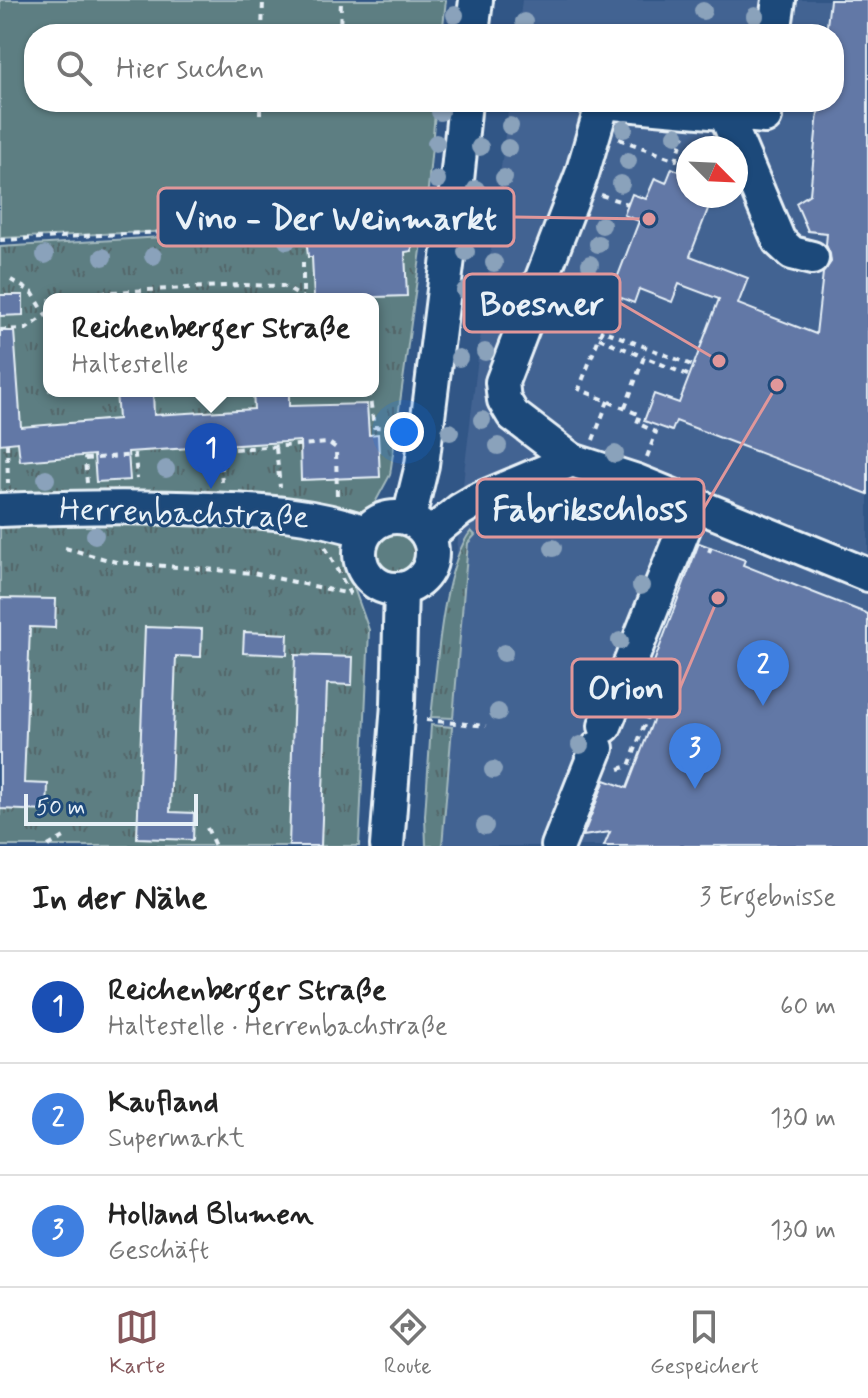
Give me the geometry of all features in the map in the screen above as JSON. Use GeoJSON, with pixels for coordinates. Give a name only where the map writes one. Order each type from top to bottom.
{"type":"FeatureCollection","features":[{"type":"Feature","properties":{"kind":"street"},"geometry":{"type":"LineString","coordinates":[[473,24],[476,0]]}},
{"type":"Feature","properties":{"kind":"street"},"geometry":{"type":"LineString","coordinates":[[775,24],[779,0]]}},
{"type":"Feature","properties":{"kind":"street"},"geometry":{"type":"LineString","coordinates":[[464,112],[422,465],[418,527],[432,550],[427,573],[419,581],[401,589],[384,587],[364,571],[360,558],[361,544],[366,532],[385,518],[418,527],[572,460]]}},
{"type":"Feature","properties":{"kind":"street"},"geometry":{"type":"LineString","coordinates":[[600,112],[593,138],[502,382],[504,400],[513,415],[572,460],[637,481],[868,575]]}},
{"type":"Feature","properties":{"kind":"street"},"geometry":{"type":"LineString","coordinates":[[714,112],[765,117],[765,112]]}},
{"type":"Feature","properties":{"kind":"street"},"geometry":{"type":"LineString","coordinates":[[725,113],[779,241],[792,253],[812,258]]}},
{"type":"Feature","properties":{"kind":"street","name":"Herrenbachstraße"},"geometry":{"type":"LineString","coordinates":[[5,510],[138,506],[222,509],[332,520],[366,532]]}},
{"type":"Feature","properties":{"kind":"street"},"geometry":{"type":"LineString","coordinates":[[558,846],[693,506]]}},
{"type":"Feature","properties":{"kind":"street"},"geometry":{"type":"LineString","coordinates":[[387,846],[398,704],[401,589]]}},
{"type":"Feature","properties":{"kind":"path"},"geometry":{"type":"LineString","coordinates":[[262,24],[263,0]]}},
{"type":"Feature","properties":{"kind":"path"},"geometry":{"type":"LineString","coordinates":[[340,24],[341,0]]}},
{"type":"Feature","properties":{"kind":"path"},"geometry":{"type":"LineString","coordinates":[[593,138],[610,136],[676,160],[691,112]]}},
{"type":"Feature","properties":{"kind":"path"},"geometry":{"type":"LineString","coordinates":[[0,240],[411,220]]}},
{"type":"Feature","properties":{"kind":"path"},"geometry":{"type":"LineString","coordinates":[[303,262],[304,293]]}},
{"type":"Feature","properties":{"kind":"path"},"geometry":{"type":"LineString","coordinates":[[11,280],[32,292],[43,307]]}},
{"type":"Feature","properties":{"kind":"path"},"geometry":{"type":"LineString","coordinates":[[95,293],[242,285],[283,286],[295,293]]}},
{"type":"Feature","properties":{"kind":"path"},"geometry":{"type":"LineString","coordinates":[[0,330],[26,329],[43,317]]}},
{"type":"Feature","properties":{"kind":"path"},"geometry":{"type":"LineString","coordinates":[[637,481],[656,432],[637,423],[640,415],[579,389],[602,330],[694,366]]}},
{"type":"Feature","properties":{"kind":"path"},"geometry":{"type":"LineString","coordinates":[[599,338],[690,376]]}},
{"type":"Feature","properties":{"kind":"path"},"geometry":{"type":"LineString","coordinates":[[625,408],[644,357]]}},
{"type":"Feature","properties":{"kind":"path"},"geometry":{"type":"LineString","coordinates":[[370,397],[374,427],[401,428]]}},
{"type":"Feature","properties":{"kind":"path"},"geometry":{"type":"LineString","coordinates":[[5,510],[7,443]]}},
{"type":"Feature","properties":{"kind":"path"},"geometry":{"type":"LineString","coordinates":[[65,548],[116,562],[253,573],[350,594],[324,545],[337,498],[336,448],[329,443],[219,450],[222,509]]}},
{"type":"Feature","properties":{"kind":"path"},"geometry":{"type":"LineString","coordinates":[[276,448],[280,513]]}},
{"type":"Feature","properties":{"kind":"path"},"geometry":{"type":"LineString","coordinates":[[90,508],[85,459],[135,455],[138,506]]}},
{"type":"Feature","properties":{"kind":"path"},"geometry":{"type":"LineString","coordinates":[[709,552],[713,543]]}},
{"type":"Feature","properties":{"kind":"path"},"geometry":{"type":"LineString","coordinates":[[426,720],[486,726]]}},
{"type":"Feature","properties":{"kind":"path"},"geometry":{"type":"LineString","coordinates":[[207,828],[215,846]]}},
{"type":"Feature","properties":{"kind":"path"},"geometry":{"type":"LineString","coordinates":[[48,846],[68,835]]}},
{"type":"Feature","properties":{"kind":"shaded area"},"geometry":{"type":"Polygon","coordinates":[[[522,0],[868,0],[868,846],[440,846],[439,741],[465,465],[508,112],[844,112],[844,24],[519,24],[522,0]]]}},
{"type":"Feature","properties":{"kind":"green space"},"geometry":{"type":"Polygon","coordinates":[[[0,0],[446,0],[443,24],[24,24],[24,112],[435,112],[425,221],[0,238],[0,0]]]}},
{"type":"Feature","properties":{"kind":"green space"},"geometry":{"type":"Polygon","coordinates":[[[425,221],[390,475],[344,560],[369,630],[359,846],[0,846],[0,247],[425,221]]]}},
{"type":"Feature","properties":{"kind":"green space"},"geometry":{"type":"Polygon","coordinates":[[[396,527],[414,535],[422,553],[414,571],[396,579],[378,571],[370,553],[378,535],[396,527]]]}},
{"type":"Feature","properties":{"kind":"green space"},"geometry":{"type":"Polygon","coordinates":[[[471,531],[475,535],[468,543],[453,718],[431,717],[447,593],[461,548],[471,531]]]}},
{"type":"Feature","properties":{"kind":"green space"},"geometry":{"type":"Polygon","coordinates":[[[431,725],[452,727],[442,846],[426,846],[431,725]]]}},
{"type":"Feature","properties":{"kind":"building"},"geometry":{"type":"Polygon","coordinates":[[[830,0],[868,0],[868,494],[676,421],[672,431],[644,421],[654,394],[679,403],[719,299],[679,284],[672,302],[639,289],[634,303],[611,294],[639,221],[624,215],[632,194],[646,199],[655,178],[666,183],[672,168],[676,170],[676,208],[708,208],[690,256],[748,278],[738,304],[816,334],[823,273],[831,262],[826,245],[827,233],[808,231],[796,203],[810,194],[818,112],[844,112],[844,24],[827,24],[830,0]]]}},
{"type":"Feature","properties":{"kind":"building"},"geometry":{"type":"Polygon","coordinates":[[[411,230],[412,251],[405,252],[407,296],[314,293],[312,257],[308,257],[306,235],[411,230]]]}},
{"type":"Feature","properties":{"kind":"building"},"geometry":{"type":"Polygon","coordinates":[[[0,295],[23,295],[23,315],[0,316],[0,295]]]}},
{"type":"Feature","properties":{"kind":"building"},"geometry":{"type":"Polygon","coordinates":[[[0,331],[14,331],[21,427],[118,419],[116,397],[153,397],[154,415],[254,409],[253,397],[289,397],[289,406],[367,404],[369,435],[378,434],[380,477],[301,480],[300,441],[128,452],[130,480],[96,482],[94,455],[20,461],[18,442],[0,444],[0,331]]]}},
{"type":"Feature","properties":{"kind":"building"},"geometry":{"type":"Polygon","coordinates":[[[699,543],[745,560],[743,565],[868,614],[868,846],[604,846],[610,832],[583,836],[605,780],[627,788],[655,715],[637,707],[699,543]]]}},
{"type":"Feature","properties":{"kind":"building"},"geometry":{"type":"Polygon","coordinates":[[[0,598],[56,599],[55,628],[30,627],[24,783],[48,784],[47,811],[0,809],[0,598]]]}},
{"type":"Feature","properties":{"kind":"building"},"geometry":{"type":"Polygon","coordinates":[[[145,627],[202,629],[201,657],[176,656],[170,812],[194,813],[193,840],[137,838],[145,627]]]}},
{"type":"Feature","properties":{"kind":"building"},"geometry":{"type":"Polygon","coordinates":[[[244,632],[288,634],[287,655],[243,653],[244,632]]]}},
{"type":"Feature","properties":{"kind":"building"},"geometry":{"type":"Polygon","coordinates":[[[295,655],[353,657],[352,685],[327,684],[321,846],[289,846],[295,655]]]}},
{"type":"Feature","properties":{"kind":"place","name":"Vino - Der Weinmarkt"},"geometry":{"type":"Point","coordinates":[649,219]}},
{"type":"Feature","properties":{"kind":"place","name":"Boesner"},"geometry":{"type":"Point","coordinates":[719,361]}},
{"type":"Feature","properties":{"kind":"place","name":"Fabrikschloss"},"geometry":{"type":"Point","coordinates":[777,385]}},
{"type":"Feature","properties":{"kind":"place","name":"Reichenberger Straße"},"geometry":{"type":"Point","coordinates":[211,489]}},
{"type":"Feature","properties":{"kind":"place","name":"Orion"},"geometry":{"type":"Point","coordinates":[718,598]}},
{"type":"Feature","properties":{"kind":"place","name":"Kaufland"},"geometry":{"type":"Point","coordinates":[763,706]}},
{"type":"Feature","properties":{"kind":"place","name":"Holland Blumen"},"geometry":{"type":"Point","coordinates":[695,789]}}]}
